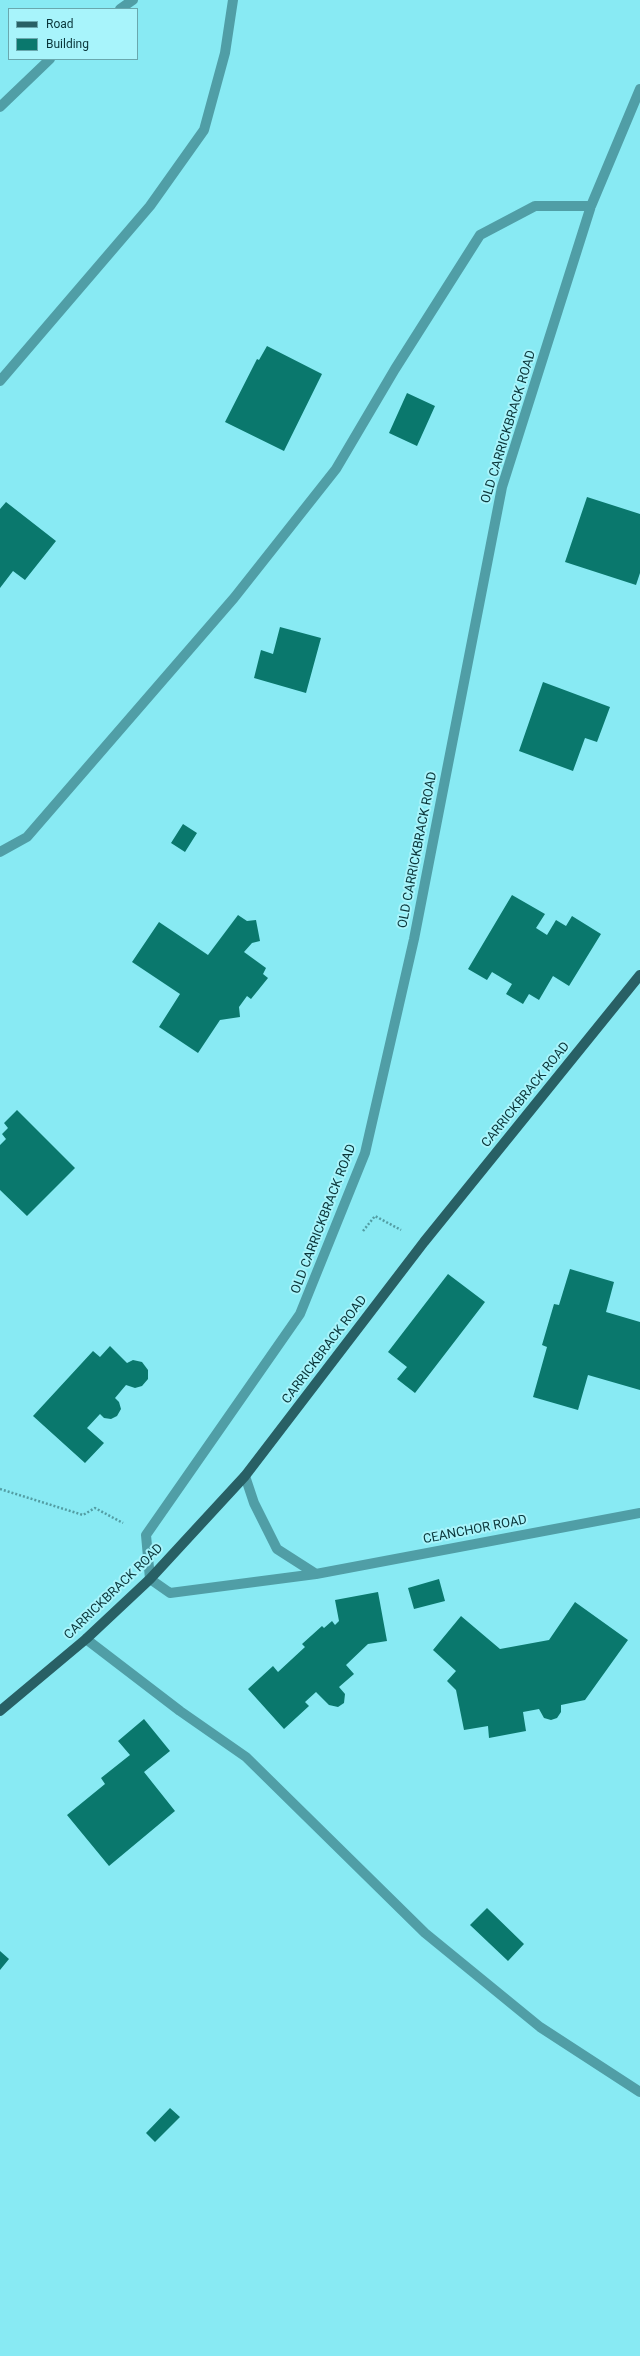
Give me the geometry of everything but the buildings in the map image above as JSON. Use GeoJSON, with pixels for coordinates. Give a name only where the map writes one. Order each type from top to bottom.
{"type":"FeatureCollection","features":[{"type":"Feature","properties":{"kind":"main road","name":"CARRICKBRACK ROAD"},"geometry":{"type":"LineString","coordinates":[[0,1711],[86,1639],[150,1579],[245,1476],[424,1242],[640,975]]}},
{"type":"Feature","properties":{"kind":"street"},"geometry":{"type":"LineString","coordinates":[[121,8],[133,0]]}},
{"type":"Feature","properties":{"kind":"street"},"geometry":{"type":"LineString","coordinates":[[0,381],[150,206],[204,130],[225,53],[233,0]]}},
{"type":"Feature","properties":{"kind":"street"},"geometry":{"type":"LineString","coordinates":[[0,107],[49,60]]}},
{"type":"Feature","properties":{"kind":"street","name":"OLD CARRICKBRACK ROAD"},"geometry":{"type":"LineString","coordinates":[[150,1579],[146,1535],[300,1314],[365,1153],[414,939],[502,487],[591,206],[640,89]]}},
{"type":"Feature","properties":{"kind":"street"},"geometry":{"type":"LineString","coordinates":[[0,852],[28,837],[234,598],[336,469],[395,369],[480,235],[535,206],[591,206]]}},
{"type":"Feature","properties":{"kind":"street"},"geometry":{"type":"LineString","coordinates":[[245,1476],[254,1503],[276,1549],[316,1574]]}},
{"type":"Feature","properties":{"kind":"street","name":"CEANCHOR ROAD"},"geometry":{"type":"LineString","coordinates":[[150,1579],[170,1593],[316,1574],[640,1513]]}},
{"type":"Feature","properties":{"kind":"street"},"geometry":{"type":"LineString","coordinates":[[86,1639],[180,1711],[246,1757],[431,1938],[540,2027],[640,2092]]}},
{"type":"Feature","properties":{"kind":"path"},"geometry":{"type":"LineString","coordinates":[[0,1489],[83,1515],[95,1508],[126,1524]]}}]}
